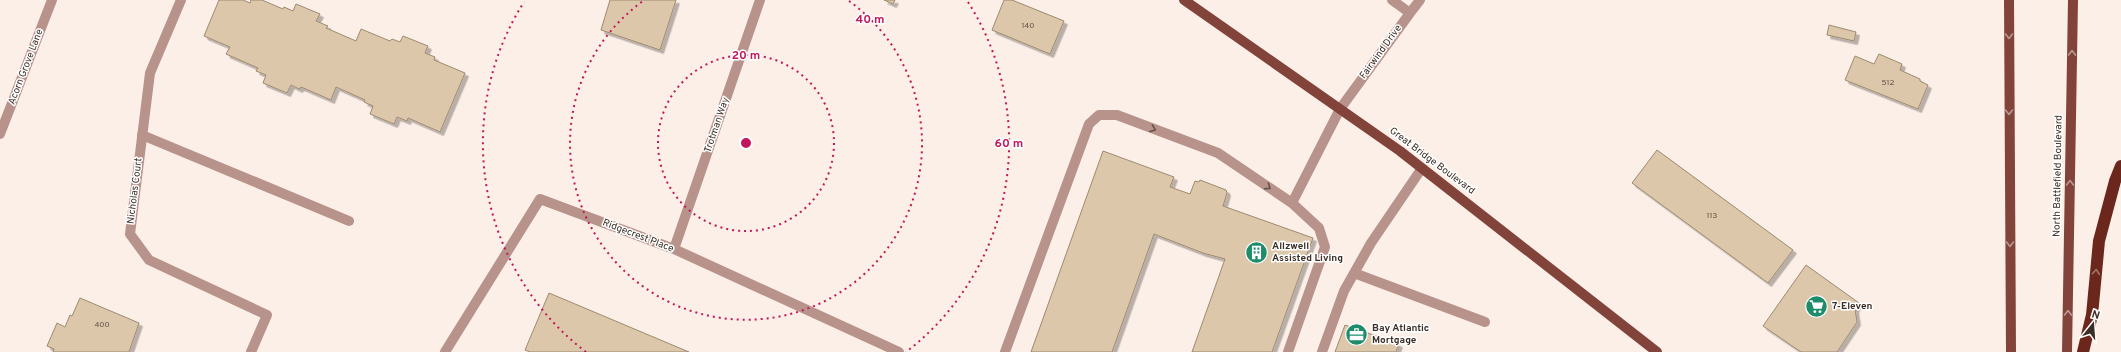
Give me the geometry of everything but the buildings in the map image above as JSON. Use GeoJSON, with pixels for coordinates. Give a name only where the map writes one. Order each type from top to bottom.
{"type":"FeatureCollection","features":[{"type":"Feature","properties":{"kind":"highway"},"geometry":{"type":"LineString","coordinates":[[2083,352],[2092,315],[2099,241],[2115,182],[2121,166]]}},
{"type":"Feature","properties":{"kind":"main road","name":"Great Bridge Boulevard"},"geometry":{"type":"LineString","coordinates":[[1184,0],[1422,168],[1657,352]]}},
{"type":"Feature","properties":{"kind":"main road"},"geometry":{"type":"LineString","coordinates":[[2009,0],[2011,352]]}},
{"type":"Feature","properties":{"kind":"main road","name":"North Battlefield Boulevard"},"geometry":{"type":"LineString","coordinates":[[2067,352],[2073,0]]}},
{"type":"Feature","properties":{"kind":"street","name":"Acorn Grove Lane"},"geometry":{"type":"LineString","coordinates":[[0,134],[52,0]]}},
{"type":"Feature","properties":{"kind":"street","name":"Nicholas Court"},"geometry":{"type":"LineString","coordinates":[[181,0],[150,73],[130,234],[149,260],[267,314],[251,352]]}},
{"type":"Feature","properties":{"kind":"street","name":"Trotman Way"},"geometry":{"type":"LineString","coordinates":[[674,249],[760,0]]}},
{"type":"Feature","properties":{"kind":"street"},"geometry":{"type":"LineString","coordinates":[[1392,0],[1410,13]]}},
{"type":"Feature","properties":{"kind":"street","name":"Fairwind Drive"},"geometry":{"type":"LineString","coordinates":[[1292,203],[1340,109],[1420,0]]}},
{"type":"Feature","properties":{"kind":"street"},"geometry":{"type":"LineString","coordinates":[[1005,352],[1089,124],[1099,115],[1117,115],[1218,153],[1292,203],[1319,228],[1325,247],[1288,352]]}},
{"type":"Feature","properties":{"kind":"street"},"geometry":{"type":"LineString","coordinates":[[142,135],[349,221]]}},
{"type":"Feature","properties":{"kind":"street"},"geometry":{"type":"LineString","coordinates":[[1322,352],[1344,291],[1371,243],[1422,168]]}},
{"type":"Feature","properties":{"kind":"street","name":"Ridgecrest Place"},"geometry":{"type":"LineString","coordinates":[[446,352],[540,199],[674,249],[899,352]]}},
{"type":"Feature","properties":{"kind":"street"},"geometry":{"type":"LineString","coordinates":[[1354,273],[1485,322]]}},
{"type":"Feature","properties":{"kind":"place","name":"Allzwell Assisted Living"},"geometry":{"type":"Point","coordinates":[1257,252]}},
{"type":"Feature","properties":{"kind":"place","name":"7-Eleven"},"geometry":{"type":"Point","coordinates":[1817,306]}},
{"type":"Feature","properties":{"kind":"place","name":"Bay Atlantic Mortgage"},"geometry":{"type":"Point","coordinates":[1357,334]}}]}
